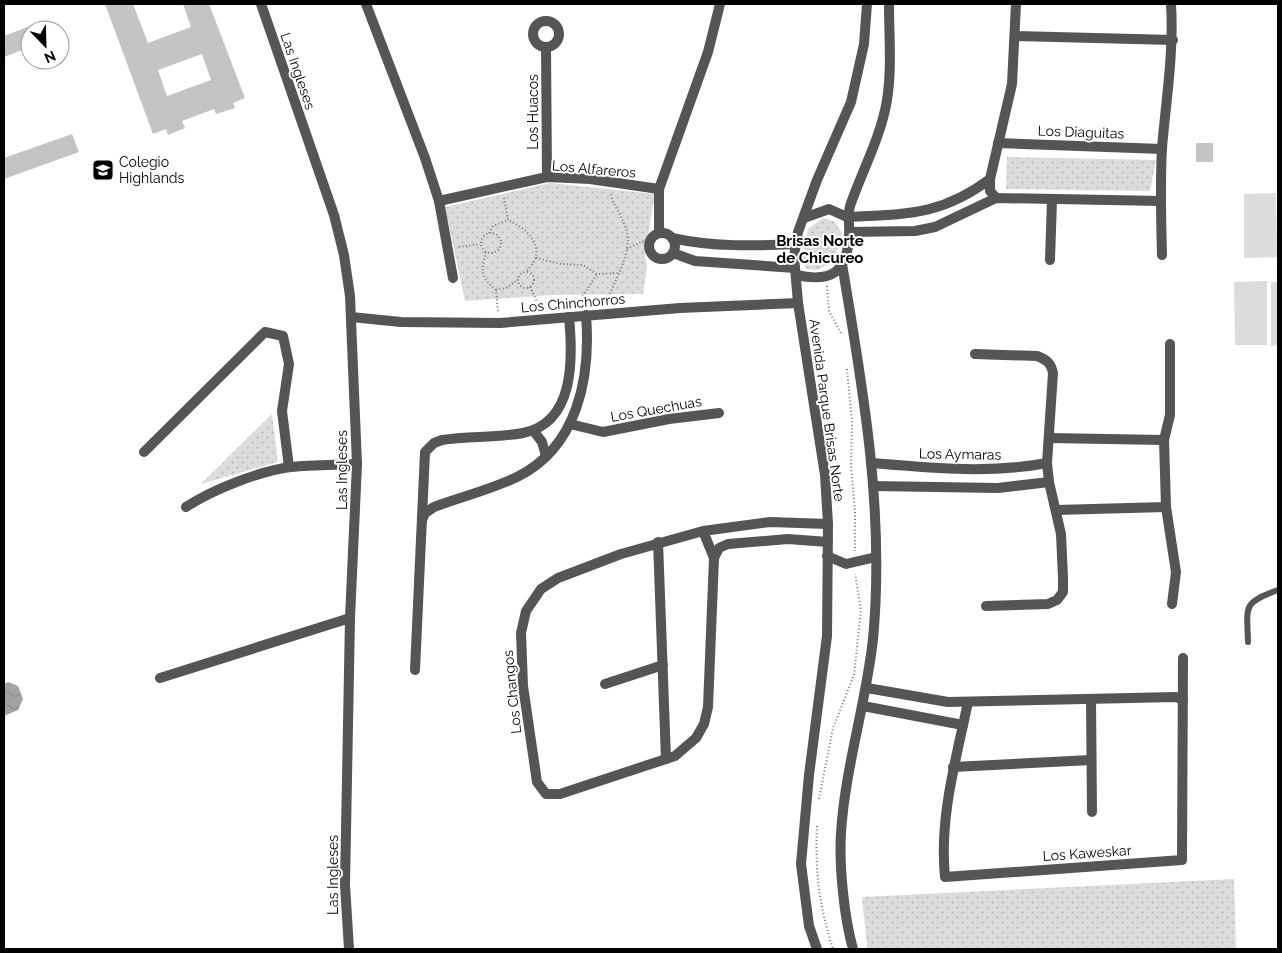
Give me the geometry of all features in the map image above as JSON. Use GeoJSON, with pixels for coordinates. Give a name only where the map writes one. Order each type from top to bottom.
{"type":"FeatureCollection","features":[{"type":"Feature","properties":{"kind":"street","name":"Las Ingleses"},"geometry":{"type":"LineString","coordinates":[[261,4],[334,216],[345,262],[351,318],[357,464],[350,618],[345,884],[349,949]]}},
{"type":"Feature","properties":{"kind":"street"},"geometry":{"type":"LineString","coordinates":[[366,4],[426,158],[439,201],[453,278]]}},
{"type":"Feature","properties":{"kind":"street"},"geometry":{"type":"LineString","coordinates":[[672,238],[675,246],[673,253],[662,259],[654,256],[649,249],[656,235],[659,190],[708,52],[720,4]]}},
{"type":"Feature","properties":{"kind":"street","name":"Avenida Parque Brisas Norte"},"geometry":{"type":"LineString","coordinates":[[817,949],[809,926],[801,864],[809,775],[827,636],[828,524],[825,475],[798,303],[796,244],[817,180],[850,102],[864,44],[867,4]]}},
{"type":"Feature","properties":{"kind":"street"},"geometry":{"type":"LineString","coordinates":[[673,253],[695,261],[796,271],[821,279],[838,272],[842,264],[850,232],[847,217],[881,126],[887,101],[889,4]]}},
{"type":"Feature","properties":{"kind":"street"},"geometry":{"type":"LineString","coordinates":[[996,198],[990,191],[990,179],[1012,84],[1016,36],[1016,4]]}},
{"type":"Feature","properties":{"kind":"street"},"geometry":{"type":"LineString","coordinates":[[1162,255],[1162,149],[1173,40],[1171,4]]}},
{"type":"Feature","properties":{"kind":"street"},"geometry":{"type":"LineString","coordinates":[[1016,36],[1173,40]]}},
{"type":"Feature","properties":{"kind":"street","name":"Los Huacos"},"geometry":{"type":"LineString","coordinates":[[546,47],[547,177]]}},
{"type":"Feature","properties":{"kind":"street","name":"Los Diaguitas"},"geometry":{"type":"LineString","coordinates":[[998,143],[1162,149]]}},
{"type":"Feature","properties":{"kind":"street","name":"Los Alfareros"},"geometry":{"type":"LineString","coordinates":[[439,201],[547,177],[606,182],[659,190]]}},
{"type":"Feature","properties":{"kind":"street"},"geometry":{"type":"LineString","coordinates":[[804,218],[829,209],[847,217],[911,213],[935,209],[954,202],[990,179]]}},
{"type":"Feature","properties":{"kind":"street"},"geometry":{"type":"LineString","coordinates":[[850,232],[915,231],[934,227],[996,198],[1161,201]]}},
{"type":"Feature","properties":{"kind":"street"},"geometry":{"type":"LineString","coordinates":[[1050,260],[1052,200]]}},
{"type":"Feature","properties":{"kind":"street"},"geometry":{"type":"LineString","coordinates":[[656,235],[667,234],[672,238],[695,244],[762,246],[796,244]]}},
{"type":"Feature","properties":{"kind":"street"},"geometry":{"type":"LineString","coordinates":[[842,264],[868,424],[872,463],[876,557],[873,640],[863,706],[852,756],[841,834],[846,925],[852,949]]}},
{"type":"Feature","properties":{"kind":"street","name":"Los Chinchorros"},"geometry":{"type":"LineString","coordinates":[[351,318],[402,322],[500,322],[600,314],[798,303]]}},
{"type":"Feature","properties":{"kind":"street"},"geometry":{"type":"LineString","coordinates":[[421,521],[429,510],[519,476],[546,456],[570,424],[585,382],[588,348],[586,315]]}},
{"type":"Feature","properties":{"kind":"street"},"geometry":{"type":"LineString","coordinates":[[414,670],[425,452],[434,443],[454,438],[495,436],[533,430],[548,421],[554,414],[567,386],[571,353],[568,317]]}},
{"type":"Feature","properties":{"kind":"street"},"geometry":{"type":"LineString","coordinates":[[144,452],[265,332],[282,336],[289,364],[282,410],[289,467]]}},
{"type":"Feature","properties":{"kind":"street"},"geometry":{"type":"LineString","coordinates":[[1170,344],[1170,415],[1164,440],[1166,507],[1176,572],[1172,604]]}},
{"type":"Feature","properties":{"kind":"street"},"geometry":{"type":"LineString","coordinates":[[975,354],[1037,356],[1046,359],[1051,365],[1053,373],[1047,463],[1049,482],[1061,534],[1063,592],[1057,600],[1048,604],[986,606]]}},
{"type":"Feature","properties":{"kind":"street","name":"Los Quechuas"},"geometry":{"type":"LineString","coordinates":[[570,424],[603,432],[669,419],[718,413]]}},
{"type":"Feature","properties":{"kind":"street"},"geometry":{"type":"LineString","coordinates":[[533,430],[542,442],[546,456]]}},
{"type":"Feature","properties":{"kind":"street"},"geometry":{"type":"LineString","coordinates":[[1049,438],[1164,440]]}},
{"type":"Feature","properties":{"kind":"street","name":"Los Aymaras"},"geometry":{"type":"LineString","coordinates":[[872,463],[974,470],[1019,468],[1047,463]]}},
{"type":"Feature","properties":{"kind":"street"},"geometry":{"type":"LineString","coordinates":[[186,507],[205,494],[229,484],[289,467],[357,464]]}},
{"type":"Feature","properties":{"kind":"street"},"geometry":{"type":"LineString","coordinates":[[873,486],[998,488],[1049,482]]}},
{"type":"Feature","properties":{"kind":"street"},"geometry":{"type":"LineString","coordinates":[[423,488],[432,501],[444,504]]}},
{"type":"Feature","properties":{"kind":"street"},"geometry":{"type":"LineString","coordinates":[[1056,510],[1166,507]]}},
{"type":"Feature","properties":{"kind":"street","name":"Los Changos"},"geometry":{"type":"LineString","coordinates":[[703,531],[714,558],[707,715],[701,731],[690,745],[666,759],[560,794],[546,794],[537,782],[521,663],[521,633],[526,611],[541,588],[558,578],[658,542],[703,531],[770,522],[828,524]]}},
{"type":"Feature","properties":{"kind":"street"},"geometry":{"type":"LineString","coordinates":[[714,558],[719,548],[728,544],[788,540],[828,542]]}},
{"type":"Feature","properties":{"kind":"street"},"geometry":{"type":"LineString","coordinates":[[658,542],[666,759]]}},
{"type":"Feature","properties":{"kind":"street"},"geometry":{"type":"LineString","coordinates":[[828,556],[837,562],[854,564],[876,557]]}},
{"type":"Feature","properties":{"kind":"street"},"geometry":{"type":"LineString","coordinates":[[160,678],[350,618]]}},
{"type":"Feature","properties":{"kind":"street","name":"Los Kaweskar"},"geometry":{"type":"LineString","coordinates":[[968,702],[953,767],[947,805],[943,860],[945,877],[1182,860],[1183,658]]}},
{"type":"Feature","properties":{"kind":"street"},"geometry":{"type":"LineString","coordinates":[[605,684],[663,666]]}},
{"type":"Feature","properties":{"kind":"street"},"geometry":{"type":"LineString","coordinates":[[866,688],[909,697],[948,702],[1176,697],[1183,700]]}},
{"type":"Feature","properties":{"kind":"street"},"geometry":{"type":"LineString","coordinates":[[1092,699],[1092,812]]}},
{"type":"Feature","properties":{"kind":"street"},"geometry":{"type":"LineString","coordinates":[[863,706],[963,725]]}},
{"type":"Feature","properties":{"kind":"street"},"geometry":{"type":"LineString","coordinates":[[953,767],[1091,760]]}},
{"type":"Feature","properties":{"kind":"lane"},"geometry":{"type":"LineString","coordinates":[[1248,642],[1247,611],[1250,604],[1256,598],[1278,590]]}},
{"type":"Feature","properties":{"kind":"path"},"geometry":{"type":"LineString","coordinates":[[600,314],[619,272],[626,249],[626,228],[615,209],[606,182]]}},
{"type":"Feature","properties":{"kind":"path"},"geometry":{"type":"LineString","coordinates":[[502,186],[508,220]]}},
{"type":"Feature","properties":{"kind":"path"},"geometry":{"type":"LineString","coordinates":[[480,244],[482,237],[489,233],[493,226],[508,220],[522,226],[530,236],[536,249],[536,258],[526,272],[519,275],[518,280],[506,288],[496,290]]}},
{"type":"Feature","properties":{"kind":"path"},"geometry":{"type":"LineString","coordinates":[[486,252],[497,251],[501,243],[498,236],[489,233]]}},
{"type":"Feature","properties":{"kind":"path"},"geometry":{"type":"LineString","coordinates":[[626,249],[656,235]]}},
{"type":"Feature","properties":{"kind":"path"},"geometry":{"type":"LineString","coordinates":[[447,250],[480,244]]}},
{"type":"Feature","properties":{"kind":"path"},"geometry":{"type":"LineString","coordinates":[[480,244],[486,252]]}},
{"type":"Feature","properties":{"kind":"path"},"geometry":{"type":"LineString","coordinates":[[486,252],[481,269],[487,282],[496,290],[500,322]]}},
{"type":"Feature","properties":{"kind":"path"},"geometry":{"type":"LineString","coordinates":[[536,258],[561,264],[583,265],[598,274],[619,272]]}},
{"type":"Feature","properties":{"kind":"path"},"geometry":{"type":"LineString","coordinates":[[526,272],[531,274],[534,279],[530,287]]}},
{"type":"Feature","properties":{"kind":"path"},"geometry":{"type":"LineString","coordinates":[[568,317],[598,274]]}},
{"type":"Feature","properties":{"kind":"path"},"geometry":{"type":"LineString","coordinates":[[830,276],[827,285],[827,304],[843,339]]}},
{"type":"Feature","properties":{"kind":"path"},"geometry":{"type":"LineString","coordinates":[[518,280],[523,288],[530,287]]}},
{"type":"Feature","properties":{"kind":"path"},"geometry":{"type":"LineString","coordinates":[[530,287],[545,319]]}},
{"type":"Feature","properties":{"kind":"path"},"geometry":{"type":"LineString","coordinates":[[818,802],[832,728],[839,708],[852,684],[856,665],[861,610],[854,564],[856,512],[851,466],[852,421],[847,365]]}},
{"type":"Feature","properties":{"kind":"path"},"geometry":{"type":"LineString","coordinates":[[817,819],[818,891],[821,909],[833,949]]}},
{"type":"Feature","properties":{"kind":"shaded area"},"geometry":{"type":"Polygon","coordinates":[[[1007,157],[1156,160],[1150,191],[1006,189],[1007,157]]]}},
{"type":"Feature","properties":{"kind":"shaded area"},"geometry":{"type":"Polygon","coordinates":[[[550,183],[655,194],[645,255],[647,267],[643,294],[554,295],[465,301],[445,207],[550,183]]]}},
{"type":"Feature","properties":{"kind":"shaded area"},"geometry":{"type":"Polygon","coordinates":[[[1276,193],[1277,257],[1244,258],[1244,194],[1276,193]]]}},
{"type":"Feature","properties":{"kind":"shaded area"},"geometry":{"type":"Polygon","coordinates":[[[823,218],[834,221],[842,233],[834,262],[817,270],[807,269],[801,261],[808,229],[823,218]]]}},
{"type":"Feature","properties":{"kind":"shaded area"},"geometry":{"type":"Polygon","coordinates":[[[1267,281],[1267,345],[1235,345],[1234,282],[1267,281]]]}},
{"type":"Feature","properties":{"kind":"shaded area"},"geometry":{"type":"Polygon","coordinates":[[[1271,282],[1278,282],[1278,345],[1271,346],[1271,282]]]}},
{"type":"Feature","properties":{"kind":"shaded area"},"geometry":{"type":"Polygon","coordinates":[[[272,414],[278,462],[201,484],[272,414]]]}},
{"type":"Feature","properties":{"kind":"shaded area"},"geometry":{"type":"Polygon","coordinates":[[[1234,879],[1236,949],[868,949],[867,946],[862,897],[1234,879]]]}},
{"type":"Feature","properties":{"kind":"water"},"geometry":{"type":"Polygon","coordinates":[[[8,682],[18,686],[23,699],[18,710],[4,716],[4,684],[8,682]]]}},
{"type":"Feature","properties":{"kind":"building"},"geometry":{"type":"Polygon","coordinates":[[[105,4],[133,4],[148,43],[191,27],[183,4],[209,4],[245,98],[233,103],[235,108],[216,114],[214,109],[182,121],[185,128],[168,135],[166,129],[153,134],[105,4]],[[202,54],[158,70],[167,96],[211,80],[202,54]]]}},
{"type":"Feature","properties":{"kind":"building"},"geometry":{"type":"Polygon","coordinates":[[[20,30],[20,51],[4,57],[4,36],[20,30]]]}},
{"type":"Feature","properties":{"kind":"building"},"geometry":{"type":"Polygon","coordinates":[[[72,134],[79,152],[4,179],[4,158],[72,134]]]}},
{"type":"Feature","properties":{"kind":"building"},"geometry":{"type":"Polygon","coordinates":[[[1196,143],[1213,143],[1213,162],[1196,162],[1196,143]]]}},
{"type":"Feature","properties":{"kind":"place","name":"Colegio Highlands"},"geometry":{"type":"Point","coordinates":[103,170]}},
{"type":"Feature","properties":{"kind":"district","name":"Brisas Norte de Chicureo"},"geometry":{"type":"Point","coordinates":[820,250]}}]}
